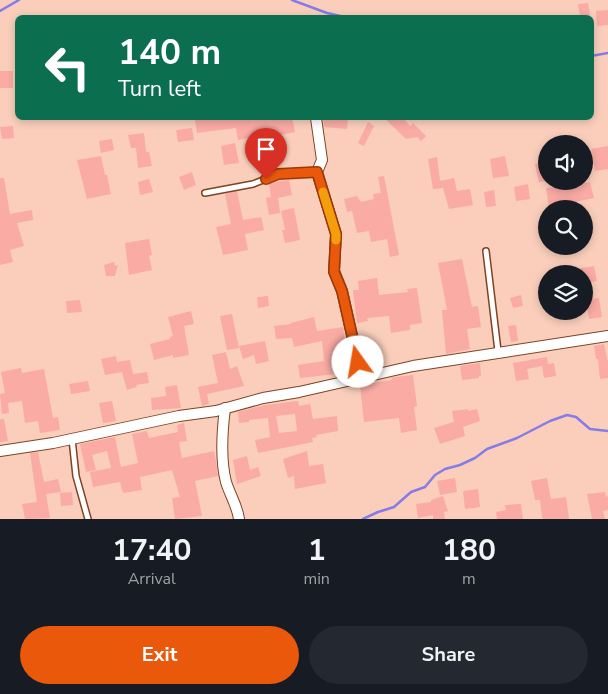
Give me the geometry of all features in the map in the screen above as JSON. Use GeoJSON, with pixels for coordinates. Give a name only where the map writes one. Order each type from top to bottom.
{"type":"FeatureCollection","features":[{"type":"Feature","properties":{"kind":"street"},"geometry":{"type":"LineString","coordinates":[[316,120],[322,160],[317,172],[336,234],[334,272],[342,291],[358,362],[369,376]]}},
{"type":"Feature","properties":{"kind":"street"},"geometry":{"type":"LineString","coordinates":[[0,451],[72,439],[369,376],[498,351],[608,336]]}},
{"type":"Feature","properties":{"kind":"street"},"geometry":{"type":"LineString","coordinates":[[225,408],[222,440],[226,482],[238,508],[239,519]]}},
{"type":"Feature","properties":{"kind":"lane"},"geometry":{"type":"LineString","coordinates":[[206,193],[253,184],[278,174],[317,172]]}},
{"type":"Feature","properties":{"kind":"lane"},"geometry":{"type":"LineString","coordinates":[[486,251],[498,351]]}},
{"type":"Feature","properties":{"kind":"lane"},"geometry":{"type":"LineString","coordinates":[[72,439],[76,476],[88,519]]}},
{"type":"Feature","properties":{"kind":"building"},"geometry":{"type":"Polygon","coordinates":[[[588,3],[590,15],[580,15],[578,4],[588,3]]]}},
{"type":"Feature","properties":{"kind":"building"},"geometry":{"type":"Polygon","coordinates":[[[608,10],[608,25],[597,26],[596,11],[608,10]]]}},
{"type":"Feature","properties":{"kind":"building"},"geometry":{"type":"Polygon","coordinates":[[[0,71],[13,71],[13,88],[0,88],[0,71]]]}},
{"type":"Feature","properties":{"kind":"building"},"geometry":{"type":"Polygon","coordinates":[[[195,120],[292,120],[295,132],[275,136],[274,133],[238,140],[236,128],[197,133],[195,120]]]}},
{"type":"Feature","properties":{"kind":"building"},"geometry":{"type":"Polygon","coordinates":[[[323,120],[348,120],[347,129],[324,127],[323,120]]]}},
{"type":"Feature","properties":{"kind":"building"},"geometry":{"type":"Polygon","coordinates":[[[386,120],[405,120],[410,126],[413,123],[426,136],[421,141],[417,137],[406,139],[386,120]]]}},
{"type":"Feature","properties":{"kind":"building"},"geometry":{"type":"Polygon","coordinates":[[[368,122],[374,126],[364,146],[358,143],[368,122]]]}},
{"type":"Feature","properties":{"kind":"building"},"geometry":{"type":"Polygon","coordinates":[[[13,126],[14,138],[2,139],[0,127],[13,126]]]}},
{"type":"Feature","properties":{"kind":"building"},"geometry":{"type":"Polygon","coordinates":[[[192,128],[194,140],[178,142],[176,130],[192,128]]]}},
{"type":"Feature","properties":{"kind":"building"},"geometry":{"type":"Polygon","coordinates":[[[144,133],[146,152],[149,152],[152,166],[138,168],[136,148],[131,148],[128,135],[144,133]]]}},
{"type":"Feature","properties":{"kind":"building"},"geometry":{"type":"Polygon","coordinates":[[[112,139],[114,150],[101,153],[99,141],[112,139]]]}},
{"type":"Feature","properties":{"kind":"building"},"geometry":{"type":"Polygon","coordinates":[[[235,143],[239,163],[224,165],[221,146],[235,143]]]}},
{"type":"Feature","properties":{"kind":"building"},"geometry":{"type":"Polygon","coordinates":[[[608,146],[608,169],[595,171],[593,149],[608,146]]]}},
{"type":"Feature","properties":{"kind":"building"},"geometry":{"type":"Polygon","coordinates":[[[101,156],[111,194],[87,199],[77,160],[101,156]]]}},
{"type":"Feature","properties":{"kind":"building"},"geometry":{"type":"Polygon","coordinates":[[[505,156],[509,176],[493,178],[490,159],[505,156]]]}},
{"type":"Feature","properties":{"kind":"building"},"geometry":{"type":"Polygon","coordinates":[[[437,157],[440,181],[454,178],[457,191],[470,189],[473,205],[449,209],[443,188],[433,189],[428,159],[437,157]]]}},
{"type":"Feature","properties":{"kind":"building"},"geometry":{"type":"Polygon","coordinates":[[[538,163],[538,178],[535,164],[538,163]]]}},
{"type":"Feature","properties":{"kind":"building"},"geometry":{"type":"Polygon","coordinates":[[[192,172],[196,185],[184,190],[179,177],[192,172]]]}},
{"type":"Feature","properties":{"kind":"building"},"geometry":{"type":"Polygon","coordinates":[[[384,176],[399,255],[390,257],[387,239],[371,242],[369,231],[357,233],[352,211],[347,212],[344,199],[357,196],[361,202],[374,199],[373,194],[381,193],[378,177],[384,176]]]}},
{"type":"Feature","properties":{"kind":"building"},"geometry":{"type":"Polygon","coordinates":[[[0,178],[4,178],[10,214],[32,210],[33,220],[17,223],[24,246],[10,250],[13,262],[0,265],[0,178]]]}},
{"type":"Feature","properties":{"kind":"building"},"geometry":{"type":"Polygon","coordinates":[[[149,179],[153,192],[140,195],[138,182],[149,179]]]}},
{"type":"Feature","properties":{"kind":"building"},"geometry":{"type":"Polygon","coordinates":[[[289,180],[292,195],[278,198],[280,213],[269,215],[266,198],[271,197],[269,183],[289,180]]]}},
{"type":"Feature","properties":{"kind":"building"},"geometry":{"type":"Polygon","coordinates":[[[528,184],[530,199],[516,201],[514,187],[528,184]]]}},
{"type":"Feature","properties":{"kind":"building"},"geometry":{"type":"Polygon","coordinates":[[[494,190],[496,206],[486,207],[484,192],[494,190]]]}},
{"type":"Feature","properties":{"kind":"building"},"geometry":{"type":"Polygon","coordinates":[[[546,190],[592,190],[594,198],[584,200],[548,200],[546,190]]]}},
{"type":"Feature","properties":{"kind":"building"},"geometry":{"type":"Polygon","coordinates":[[[237,191],[243,220],[261,217],[264,230],[245,234],[248,250],[223,255],[216,227],[231,224],[225,194],[237,191]]]}},
{"type":"Feature","properties":{"kind":"building"},"geometry":{"type":"Polygon","coordinates":[[[294,208],[300,240],[285,243],[282,230],[285,230],[281,211],[294,208]]]}},
{"type":"Feature","properties":{"kind":"building"},"geometry":{"type":"Polygon","coordinates":[[[149,239],[152,255],[149,256],[152,270],[129,275],[125,243],[149,239]]]}},
{"type":"Feature","properties":{"kind":"building"},"geometry":{"type":"Polygon","coordinates":[[[462,259],[472,307],[478,306],[481,327],[467,329],[470,349],[446,354],[442,310],[447,310],[438,263],[462,259]]]}},
{"type":"Feature","properties":{"kind":"building"},"geometry":{"type":"Polygon","coordinates":[[[114,262],[115,266],[118,265],[115,276],[106,276],[104,265],[114,262]]]}},
{"type":"Feature","properties":{"kind":"building"},"geometry":{"type":"Polygon","coordinates":[[[593,266],[597,281],[593,282],[593,266]]]}},
{"type":"Feature","properties":{"kind":"building"},"geometry":{"type":"Polygon","coordinates":[[[377,278],[379,295],[408,292],[407,289],[417,288],[422,323],[410,325],[410,330],[391,333],[389,316],[367,318],[368,321],[357,323],[353,290],[359,290],[358,281],[377,278]]]}},
{"type":"Feature","properties":{"kind":"building"},"geometry":{"type":"Polygon","coordinates":[[[521,295],[523,306],[513,308],[510,298],[521,295]]]}},
{"type":"Feature","properties":{"kind":"building"},"geometry":{"type":"Polygon","coordinates":[[[268,296],[269,306],[258,308],[257,297],[268,296]]]}},
{"type":"Feature","properties":{"kind":"building"},"geometry":{"type":"Polygon","coordinates":[[[599,298],[602,317],[593,318],[593,299],[599,298]]]}},
{"type":"Feature","properties":{"kind":"building"},"geometry":{"type":"Polygon","coordinates":[[[80,300],[82,312],[67,313],[66,301],[80,300]]]}},
{"type":"Feature","properties":{"kind":"building"},"geometry":{"type":"Polygon","coordinates":[[[191,311],[194,324],[184,326],[189,355],[173,358],[173,355],[154,360],[150,344],[170,339],[173,336],[168,317],[191,311]]]}},
{"type":"Feature","properties":{"kind":"building"},"geometry":{"type":"Polygon","coordinates":[[[232,314],[239,348],[227,350],[220,316],[232,314]]]}},
{"type":"Feature","properties":{"kind":"building"},"geometry":{"type":"Polygon","coordinates":[[[314,317],[317,331],[343,327],[345,341],[341,342],[346,370],[337,372],[337,374],[300,378],[298,365],[324,361],[322,341],[294,347],[292,338],[276,339],[274,326],[291,324],[314,317]]]}},
{"type":"Feature","properties":{"kind":"building"},"geometry":{"type":"Polygon","coordinates":[[[516,325],[518,341],[511,342],[508,326],[516,325]]]}},
{"type":"Feature","properties":{"kind":"building"},"geometry":{"type":"Polygon","coordinates":[[[265,341],[269,361],[256,364],[254,355],[243,359],[239,346],[265,341]]]}},
{"type":"Feature","properties":{"kind":"building"},"geometry":{"type":"Polygon","coordinates":[[[604,344],[608,362],[608,378],[600,379],[598,359],[596,359],[594,346],[604,344]]]}},
{"type":"Feature","properties":{"kind":"building"},"geometry":{"type":"Polygon","coordinates":[[[226,352],[230,369],[237,366],[244,386],[207,394],[209,404],[202,406],[198,387],[218,383],[212,355],[226,352]]]}},
{"type":"Feature","properties":{"kind":"building"},"geometry":{"type":"Polygon","coordinates":[[[116,356],[117,362],[130,360],[133,374],[147,372],[149,383],[136,385],[137,387],[127,390],[122,372],[105,375],[101,359],[116,356]]]}},
{"type":"Feature","properties":{"kind":"building"},"geometry":{"type":"Polygon","coordinates":[[[547,357],[548,364],[554,363],[556,376],[544,378],[542,366],[527,369],[529,379],[516,381],[513,363],[547,357]]]}},
{"type":"Feature","properties":{"kind":"building"},"geometry":{"type":"Polygon","coordinates":[[[480,363],[481,376],[479,378],[462,380],[460,366],[480,363]]]}},
{"type":"Feature","properties":{"kind":"building"},"geometry":{"type":"Polygon","coordinates":[[[21,368],[22,373],[44,369],[53,418],[58,417],[60,430],[40,433],[38,421],[25,423],[22,401],[8,403],[9,413],[2,414],[0,394],[5,393],[1,372],[21,368]]]}},
{"type":"Feature","properties":{"kind":"building"},"geometry":{"type":"Polygon","coordinates":[[[413,375],[417,406],[414,407],[417,430],[401,433],[399,418],[364,422],[360,385],[413,375]]]}},
{"type":"Feature","properties":{"kind":"building"},"geometry":{"type":"Polygon","coordinates":[[[88,381],[90,391],[71,394],[69,384],[88,381]]]}},
{"type":"Feature","properties":{"kind":"building"},"geometry":{"type":"Polygon","coordinates":[[[177,385],[181,408],[152,410],[151,398],[166,396],[165,387],[177,385]]]}},
{"type":"Feature","properties":{"kind":"building"},"geometry":{"type":"Polygon","coordinates":[[[112,401],[116,421],[103,423],[99,403],[112,401]]]}},
{"type":"Feature","properties":{"kind":"building"},"geometry":{"type":"Polygon","coordinates":[[[298,401],[299,406],[310,404],[313,419],[337,416],[338,431],[316,435],[317,437],[312,438],[313,442],[258,453],[255,440],[270,437],[268,418],[239,423],[238,412],[265,405],[298,401]],[[295,414],[276,416],[279,433],[297,431],[295,414]]]}},
{"type":"Feature","properties":{"kind":"building"},"geometry":{"type":"Polygon","coordinates":[[[468,409],[468,411],[477,409],[480,421],[463,427],[465,436],[440,444],[434,428],[454,422],[452,411],[468,409]]]}},
{"type":"Feature","properties":{"kind":"building"},"geometry":{"type":"Polygon","coordinates":[[[0,419],[4,419],[8,441],[0,442],[0,419]]]}},
{"type":"Feature","properties":{"kind":"building"},"geometry":{"type":"Polygon","coordinates":[[[184,423],[187,441],[179,442],[182,458],[214,451],[216,461],[218,476],[195,481],[202,516],[175,519],[172,498],[180,497],[172,470],[140,477],[142,490],[123,493],[120,482],[93,487],[90,472],[111,468],[107,451],[92,455],[96,470],[86,472],[80,444],[115,437],[121,467],[138,463],[132,434],[147,431],[149,438],[178,432],[177,425],[184,423]]]}},
{"type":"Feature","properties":{"kind":"building"},"geometry":{"type":"Polygon","coordinates":[[[307,451],[309,466],[323,464],[326,483],[295,489],[294,476],[288,478],[283,459],[307,451]]]}},
{"type":"Feature","properties":{"kind":"building"},"geometry":{"type":"Polygon","coordinates":[[[38,452],[44,482],[58,479],[61,492],[46,494],[50,518],[25,519],[22,504],[37,502],[30,453],[38,452]]]}},
{"type":"Feature","properties":{"kind":"building"},"geometry":{"type":"Polygon","coordinates":[[[247,456],[250,470],[258,467],[261,476],[237,484],[233,460],[247,456]]]}},
{"type":"Feature","properties":{"kind":"building"},"geometry":{"type":"Polygon","coordinates":[[[455,478],[457,492],[440,495],[437,481],[455,478]]]}},
{"type":"Feature","properties":{"kind":"building"},"geometry":{"type":"Polygon","coordinates":[[[547,478],[551,499],[566,497],[569,519],[543,519],[540,500],[535,500],[531,481],[547,478]]]}},
{"type":"Feature","properties":{"kind":"building"},"geometry":{"type":"Polygon","coordinates":[[[478,489],[480,507],[465,509],[463,491],[478,489]]]}},
{"type":"Feature","properties":{"kind":"building"},"geometry":{"type":"Polygon","coordinates":[[[72,492],[73,505],[61,506],[60,493],[72,492]]]}},
{"type":"Feature","properties":{"kind":"building"},"geometry":{"type":"Polygon","coordinates":[[[605,492],[606,497],[608,496],[608,510],[603,511],[605,519],[592,519],[587,494],[605,492]]]}},
{"type":"Feature","properties":{"kind":"building"},"geometry":{"type":"Polygon","coordinates":[[[443,496],[448,511],[444,512],[445,519],[433,519],[433,515],[418,518],[416,504],[431,502],[431,500],[443,496]]]}},
{"type":"Feature","properties":{"kind":"building"},"geometry":{"type":"Polygon","coordinates":[[[521,504],[523,519],[497,519],[496,512],[506,510],[505,505],[521,504]]]}},
{"type":"Feature","properties":{"kind":"waterway"},"geometry":{"type":"LineString","coordinates":[[0,11],[19,0]]}},
{"type":"Feature","properties":{"kind":"waterway"},"geometry":{"type":"LineString","coordinates":[[292,0],[336,15]]}},
{"type":"Feature","properties":{"kind":"waterway"},"geometry":{"type":"LineString","coordinates":[[594,55],[608,53]]}},
{"type":"Feature","properties":{"kind":"waterway"},"geometry":{"type":"LineString","coordinates":[[363,519],[394,507],[411,492],[425,487],[435,475],[445,469],[460,465],[475,458],[487,449],[517,438],[550,421],[567,415],[576,417],[590,429],[608,431]]}},
{"type":"Feature","properties":{"kind":"slow traffic"},"geometry":{"type":"LineString","coordinates":[[323,192],[336,234],[336,240]]}},
{"type":"Feature","properties":{"kind":"route"},"geometry":{"type":"LineString","coordinates":[[266,179],[278,174],[317,172],[336,234],[334,272],[342,291],[358,362]]}}]}
